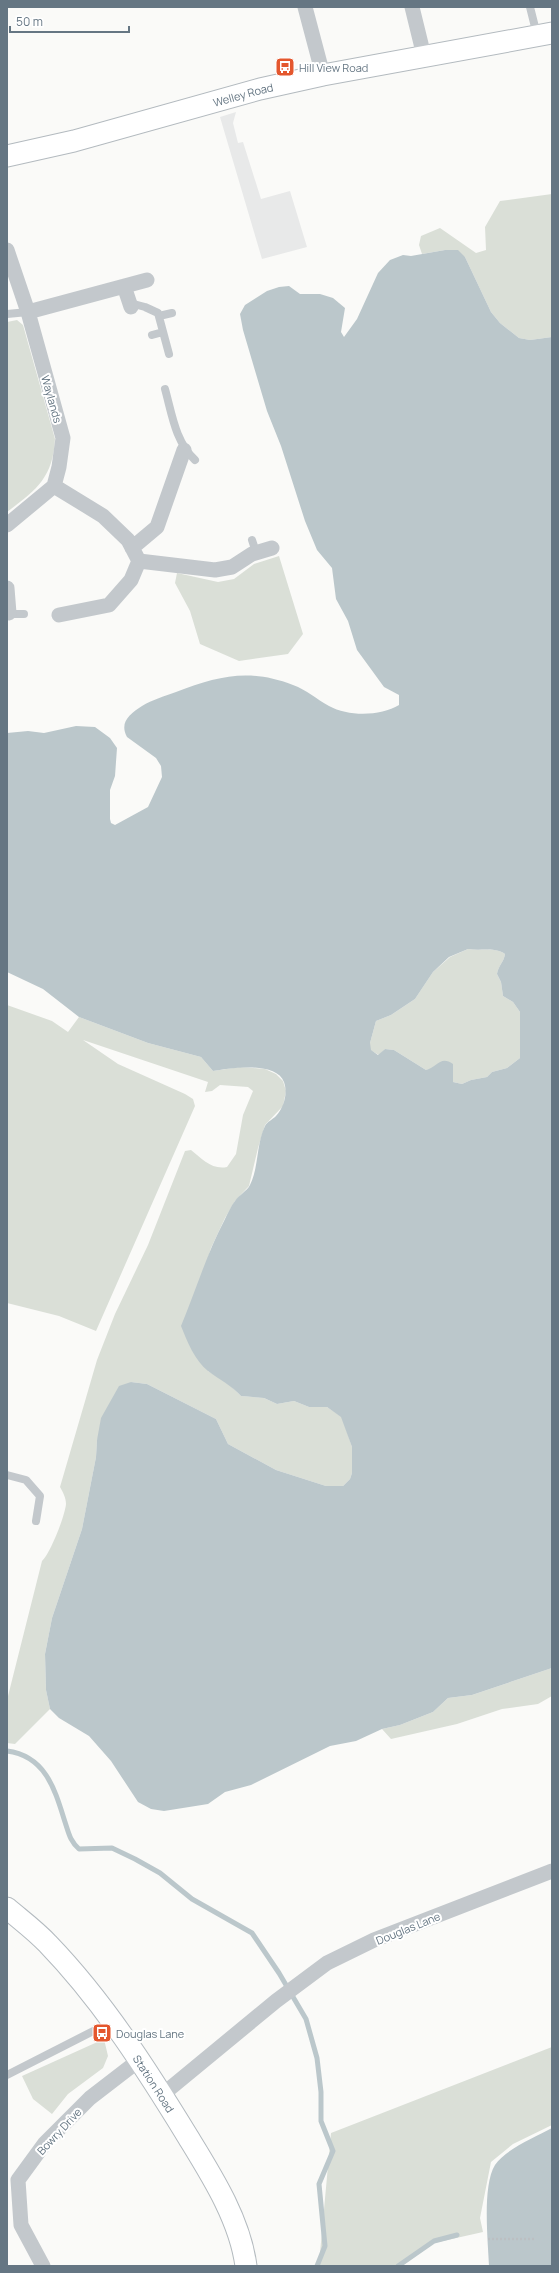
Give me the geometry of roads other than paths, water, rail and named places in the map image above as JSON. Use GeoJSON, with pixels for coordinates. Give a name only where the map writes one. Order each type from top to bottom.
{"type":"FeatureCollection","features":[{"type":"Feature","properties":{"kind":"main road","name":"Welley Road"},"geometry":{"type":"LineString","coordinates":[[7,156],[74,141],[260,89],[323,75],[545,34]]}},
{"type":"Feature","properties":{"kind":"main road","name":"Station Road"},"geometry":{"type":"LineString","coordinates":[[7,1908],[48,1943],[98,2003],[162,2095],[212,2176],[235,2228],[246,2266]]}},
{"type":"Feature","properties":{"kind":"street"},"geometry":{"type":"LineString","coordinates":[[305,7],[323,75]]}},
{"type":"Feature","properties":{"kind":"street"},"geometry":{"type":"LineString","coordinates":[[412,7],[424,56]]}},
{"type":"Feature","properties":{"kind":"street","name":"Waylands"},"geometry":{"type":"LineString","coordinates":[[7,250],[28,312],[63,438],[59,467],[54,486]]}},
{"type":"Feature","properties":{"kind":"street"},"geometry":{"type":"LineString","coordinates":[[28,312],[147,280]]}},
{"type":"Feature","properties":{"kind":"street"},"geometry":{"type":"LineString","coordinates":[[124,286],[131,305]]}},
{"type":"Feature","properties":{"kind":"street"},"geometry":{"type":"LineString","coordinates":[[132,548],[158,527],[189,455]]}},
{"type":"Feature","properties":{"kind":"street"},"geometry":{"type":"LineString","coordinates":[[7,525],[54,486],[103,516],[128,540],[139,561]]}},
{"type":"Feature","properties":{"kind":"street"},"geometry":{"type":"LineString","coordinates":[[139,561],[215,570],[232,568],[254,546],[272,548]]}},
{"type":"Feature","properties":{"kind":"street"},"geometry":{"type":"LineString","coordinates":[[59,615],[109,605],[131,580],[139,561]]}},
{"type":"Feature","properties":{"kind":"street"},"geometry":{"type":"LineString","coordinates":[[7,588],[13,614]]}},
{"type":"Feature","properties":{"kind":"street","name":"Douglas Lane"},"geometry":{"type":"LineString","coordinates":[[162,2095],[276,2001],[327,1963],[374,1940],[552,1871]]}},
{"type":"Feature","properties":{"kind":"street","name":"Bowry Drive"},"geometry":{"type":"LineString","coordinates":[[43,2266],[21,2226],[18,2180],[45,2143],[90,2098],[138,2061]]}},
{"type":"Feature","properties":{"kind":"lane"},"geometry":{"type":"LineString","coordinates":[[530,7],[545,34]]}},
{"type":"Feature","properties":{"kind":"lane"},"geometry":{"type":"LineString","coordinates":[[131,305],[145,306],[158,313],[169,354]]}},
{"type":"Feature","properties":{"kind":"lane"},"geometry":{"type":"LineString","coordinates":[[7,314],[28,312]]}},
{"type":"Feature","properties":{"kind":"lane"},"geometry":{"type":"LineString","coordinates":[[159,316],[172,313]]}},
{"type":"Feature","properties":{"kind":"lane"},"geometry":{"type":"LineString","coordinates":[[152,335],[163,332]]}},
{"type":"Feature","properties":{"kind":"lane"},"geometry":{"type":"LineString","coordinates":[[165,388],[177,433],[189,455]]}},
{"type":"Feature","properties":{"kind":"lane"},"geometry":{"type":"LineString","coordinates":[[7,1475],[26,1480],[40,1496],[36,1521]]}},
{"type":"Feature","properties":{"kind":"lane"},"geometry":{"type":"LineString","coordinates":[[7,2075],[112,2022]]}},
{"type":"Feature","properties":{"kind":"waterway"},"geometry":{"type":"LineString","coordinates":[[7,1751],[20,1754],[31,1760],[40,1767],[47,1776],[53,1787],[70,1837],[79,1849],[112,1848],[160,1873],[192,1899],[252,1933],[279,1973],[306,2019],[317,2058],[321,2092],[321,2121],[333,2151],[319,2184],[325,2246],[317,2266]]}},
{"type":"Feature","properties":{"kind":"waterway"},"geometry":{"type":"LineString","coordinates":[[398,2266],[434,2241],[457,2235]]}},
{"type":"Feature","properties":{"kind":"place","name":"Hill View Road"},"geometry":{"type":"Point","coordinates":[285,67]}},
{"type":"Feature","properties":{"kind":"place","name":"Douglas Lane"},"geometry":{"type":"Point","coordinates":[102,2033]}}]}
